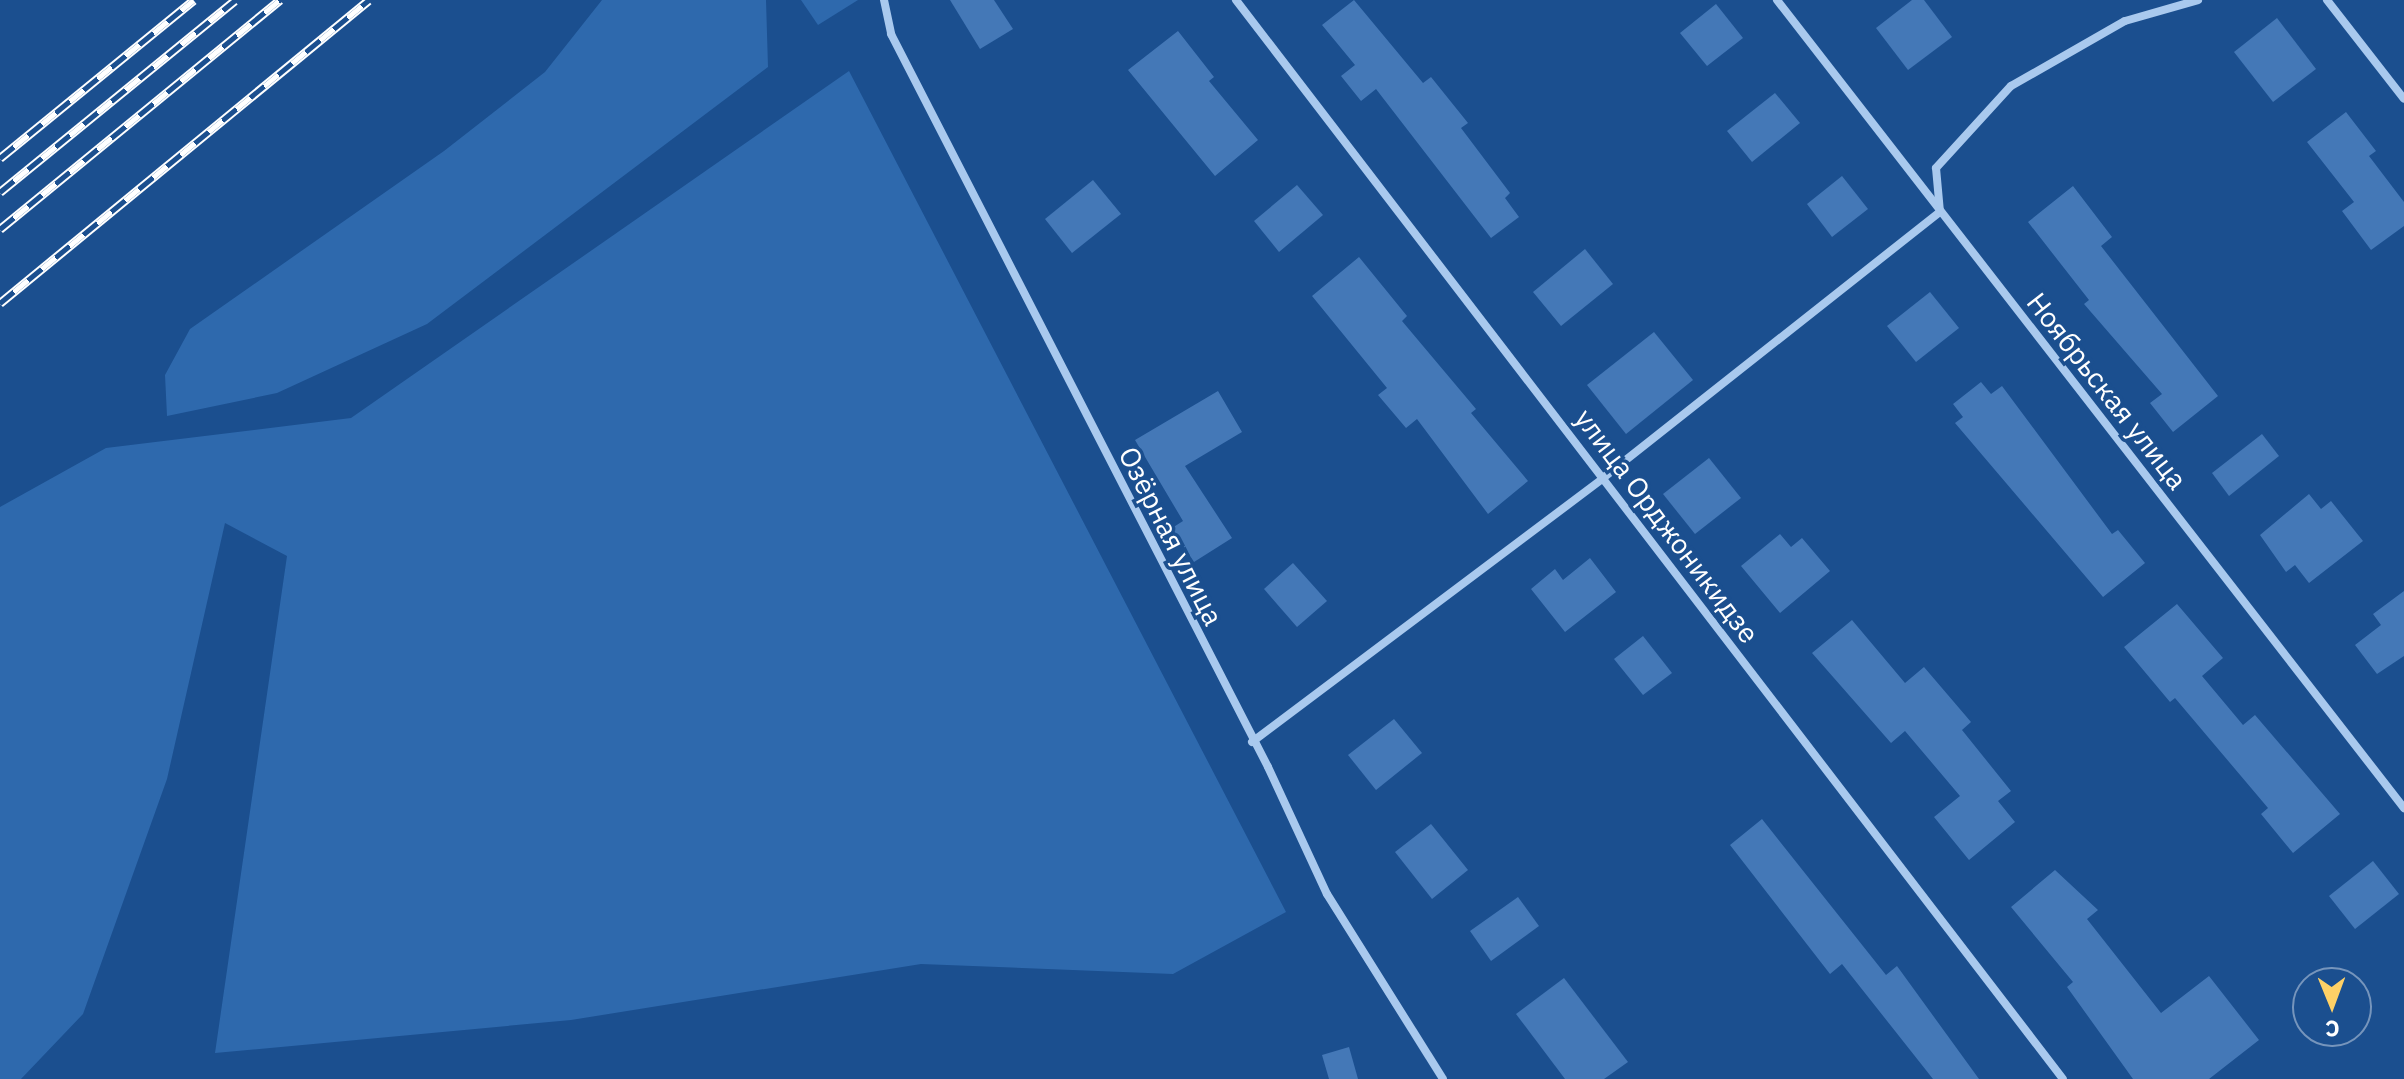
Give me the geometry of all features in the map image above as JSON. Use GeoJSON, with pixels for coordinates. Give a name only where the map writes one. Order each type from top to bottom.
{"type":"FeatureCollection","features":[{"type":"Feature","properties":{"kind":"street","name":"Озёрная улица"},"geometry":{"type":"LineString","coordinates":[[884,0],[891,34],[1327,894],[1443,1079]]}},
{"type":"Feature","properties":{"kind":"street","name":"улица Орджоникидзе"},"geometry":{"type":"LineString","coordinates":[[1236,0],[2063,1079]]}},
{"type":"Feature","properties":{"kind":"street","name":"Ноябрьская улица"},"geometry":{"type":"LineString","coordinates":[[1777,0],[2404,808]]}},
{"type":"Feature","properties":{"kind":"street"},"geometry":{"type":"LineString","coordinates":[[1252,742],[1603,478],[1940,212],[1936,168],[1983,111],[2011,86],[2125,21],[2198,0]]}},
{"type":"Feature","properties":{"kind":"street"},"geometry":{"type":"LineString","coordinates":[[2327,0],[2404,99]]}},
{"type":"Feature","properties":{"kind":"shaded area"},"geometry":{"type":"Polygon","coordinates":[[[602,0],[766,0],[768,67],[427,324],[277,393],[167,416],[165,375],[190,329],[444,151],[545,72],[602,0]]]}},
{"type":"Feature","properties":{"kind":"shaded area"},"geometry":{"type":"Polygon","coordinates":[[[801,0],[858,0],[818,25],[801,0]]]}},
{"type":"Feature","properties":{"kind":"shaded area"},"geometry":{"type":"Polygon","coordinates":[[[849,71],[1286,912],[1173,974],[921,964],[571,1020],[215,1053],[287,556],[225,523],[167,779],[83,1014],[21,1079],[0,1079],[0,507],[106,448],[351,418],[849,71]]]}},
{"type":"Feature","properties":{"kind":"building"},"geometry":{"type":"Polygon","coordinates":[[[950,0],[994,0],[1013,29],[980,49],[950,0]]]}},
{"type":"Feature","properties":{"kind":"building"},"geometry":{"type":"Polygon","coordinates":[[[1354,0],[1423,83],[1431,77],[1468,123],[1461,128],[1510,193],[1505,198],[1519,217],[1491,238],[1376,89],[1361,101],[1341,76],[1355,65],[1322,25],[1354,0]]]}},
{"type":"Feature","properties":{"kind":"building"},"geometry":{"type":"Polygon","coordinates":[[[1912,0],[1924,0],[1952,37],[1908,70],[1876,28],[1912,0]]]}},
{"type":"Feature","properties":{"kind":"building"},"geometry":{"type":"Polygon","coordinates":[[[1716,4],[1743,38],[1707,66],[1680,33],[1716,4]]]}},
{"type":"Feature","properties":{"kind":"building"},"geometry":{"type":"Polygon","coordinates":[[[2277,18],[2316,69],[2273,102],[2234,52],[2277,18]]]}},
{"type":"Feature","properties":{"kind":"building"},"geometry":{"type":"Polygon","coordinates":[[[1178,31],[1214,77],[1209,81],[1258,140],[1215,176],[1128,70],[1178,31]]]}},
{"type":"Feature","properties":{"kind":"building"},"geometry":{"type":"Polygon","coordinates":[[[1775,93],[1800,123],[1752,162],[1727,131],[1775,93]]]}},
{"type":"Feature","properties":{"kind":"building"},"geometry":{"type":"Polygon","coordinates":[[[2346,112],[2376,151],[2369,156],[2404,202],[2404,226],[2371,250],[2342,211],[2354,202],[2307,142],[2346,112]]]}},
{"type":"Feature","properties":{"kind":"building"},"geometry":{"type":"Polygon","coordinates":[[[1842,176],[1868,209],[1832,237],[1807,204],[1842,176]]]}},
{"type":"Feature","properties":{"kind":"building"},"geometry":{"type":"Polygon","coordinates":[[[1093,180],[1121,214],[1072,253],[1045,219],[1093,180]]]}},
{"type":"Feature","properties":{"kind":"building"},"geometry":{"type":"Polygon","coordinates":[[[1297,185],[1323,215],[1279,252],[1254,221],[1297,185]]]}},
{"type":"Feature","properties":{"kind":"building"},"geometry":{"type":"Polygon","coordinates":[[[2073,186],[2112,237],[2101,246],[2218,396],[2173,432],[2150,403],[2162,394],[2084,304],[2089,300],[2028,222],[2073,186]]]}},
{"type":"Feature","properties":{"kind":"building"},"geometry":{"type":"Polygon","coordinates":[[[1585,249],[1613,284],[1561,326],[1533,292],[1585,249]]]}},
{"type":"Feature","properties":{"kind":"building"},"geometry":{"type":"Polygon","coordinates":[[[1359,257],[1407,316],[1402,321],[1476,409],[1471,413],[1528,481],[1488,514],[1417,419],[1406,428],[1378,395],[1387,388],[1312,296],[1359,257]]]}},
{"type":"Feature","properties":{"kind":"building"},"geometry":{"type":"Polygon","coordinates":[[[1930,292],[1959,328],[1916,362],[1887,326],[1930,292]]]}},
{"type":"Feature","properties":{"kind":"building"},"geometry":{"type":"Polygon","coordinates":[[[1654,332],[1693,380],[1626,434],[1587,385],[1654,332]]]}},
{"type":"Feature","properties":{"kind":"building"},"geometry":{"type":"Polygon","coordinates":[[[1981,382],[1991,394],[2002,386],[2112,534],[2118,530],[2145,563],[2103,597],[1955,423],[1963,417],[1953,404],[1981,382]]]}},
{"type":"Feature","properties":{"kind":"building"},"geometry":{"type":"Polygon","coordinates":[[[1218,391],[1242,432],[1185,466],[1232,538],[1194,562],[1172,528],[1183,521],[1135,440],[1218,391]]]}},
{"type":"Feature","properties":{"kind":"building"},"geometry":{"type":"Polygon","coordinates":[[[2262,434],[2279,456],[2229,496],[2212,473],[2262,434]]]}},
{"type":"Feature","properties":{"kind":"building"},"geometry":{"type":"Polygon","coordinates":[[[1709,458],[1741,498],[1695,534],[1663,494],[1709,458]]]}},
{"type":"Feature","properties":{"kind":"building"},"geometry":{"type":"Polygon","coordinates":[[[2309,494],[2321,509],[2331,501],[2363,541],[2309,583],[2295,565],[2286,572],[2260,535],[2309,494]]]}},
{"type":"Feature","properties":{"kind":"building"},"geometry":{"type":"Polygon","coordinates":[[[1780,534],[1791,547],[1802,538],[1830,571],[1780,613],[1741,566],[1780,534]]]}},
{"type":"Feature","properties":{"kind":"building"},"geometry":{"type":"Polygon","coordinates":[[[1590,558],[1616,592],[1565,632],[1531,589],[1555,569],[1563,580],[1590,558]]]}},
{"type":"Feature","properties":{"kind":"building"},"geometry":{"type":"Polygon","coordinates":[[[1293,563],[1327,601],[1297,627],[1264,589],[1293,563]]]}},
{"type":"Feature","properties":{"kind":"building"},"geometry":{"type":"Polygon","coordinates":[[[2404,591],[2404,656],[2377,674],[2355,645],[2381,625],[2373,614],[2404,591]]]}},
{"type":"Feature","properties":{"kind":"building"},"geometry":{"type":"Polygon","coordinates":[[[2177,604],[2223,658],[2202,676],[2243,725],[2255,715],[2340,814],[2293,853],[2261,814],[2268,808],[2175,698],[2170,702],[2124,647],[2177,604]]]}},
{"type":"Feature","properties":{"kind":"building"},"geometry":{"type":"Polygon","coordinates":[[[1852,620],[1905,683],[1924,667],[1971,722],[1962,730],[2011,791],[1998,801],[2015,822],[1969,860],[1934,817],[1960,796],[1905,731],[1891,743],[1812,653],[1852,620]]]}},
{"type":"Feature","properties":{"kind":"building"},"geometry":{"type":"Polygon","coordinates":[[[1643,636],[1672,673],[1643,695],[1614,659],[1643,636]]]}},
{"type":"Feature","properties":{"kind":"building"},"geometry":{"type":"Polygon","coordinates":[[[1394,719],[1422,753],[1376,790],[1348,755],[1394,719]]]}},
{"type":"Feature","properties":{"kind":"building"},"geometry":{"type":"Polygon","coordinates":[[[1762,819],[1886,975],[1897,966],[1979,1079],[1933,1079],[1842,964],[1830,974],[1730,845],[1762,819]]]}},
{"type":"Feature","properties":{"kind":"building"},"geometry":{"type":"Polygon","coordinates":[[[1431,824],[1468,870],[1432,899],[1395,852],[1431,824]]]}},
{"type":"Feature","properties":{"kind":"building"},"geometry":{"type":"Polygon","coordinates":[[[2373,861],[2399,894],[2355,929],[2329,896],[2373,861]]]}},
{"type":"Feature","properties":{"kind":"building"},"geometry":{"type":"Polygon","coordinates":[[[2055,870],[2098,910],[2087,919],[2161,1013],[2209,976],[2259,1040],[2209,1079],[2133,1079],[2067,987],[2073,982],[2011,907],[2055,870]]]}},
{"type":"Feature","properties":{"kind":"building"},"geometry":{"type":"Polygon","coordinates":[[[1518,897],[1539,926],[1491,961],[1470,931],[1518,897]]]}},
{"type":"Feature","properties":{"kind":"building"},"geometry":{"type":"Polygon","coordinates":[[[1564,978],[1628,1062],[1604,1079],[1565,1079],[1516,1014],[1564,978]]]}},
{"type":"Feature","properties":{"kind":"building"},"geometry":{"type":"Polygon","coordinates":[[[1349,1047],[1358,1079],[1329,1079],[1322,1055],[1349,1047]]]}},
{"type":"Feature","properties":{"kind":"railway"},"geometry":{"type":"LineString","coordinates":[[0,158],[194,0]]}},
{"type":"Feature","properties":{"kind":"railway"},"geometry":{"type":"LineString","coordinates":[[0,192],[235,0]]}},
{"type":"Feature","properties":{"kind":"railway"},"geometry":{"type":"LineString","coordinates":[[0,229],[280,0]]}},
{"type":"Feature","properties":{"kind":"railway"},"geometry":{"type":"LineString","coordinates":[[0,303],[369,0]]}}]}
